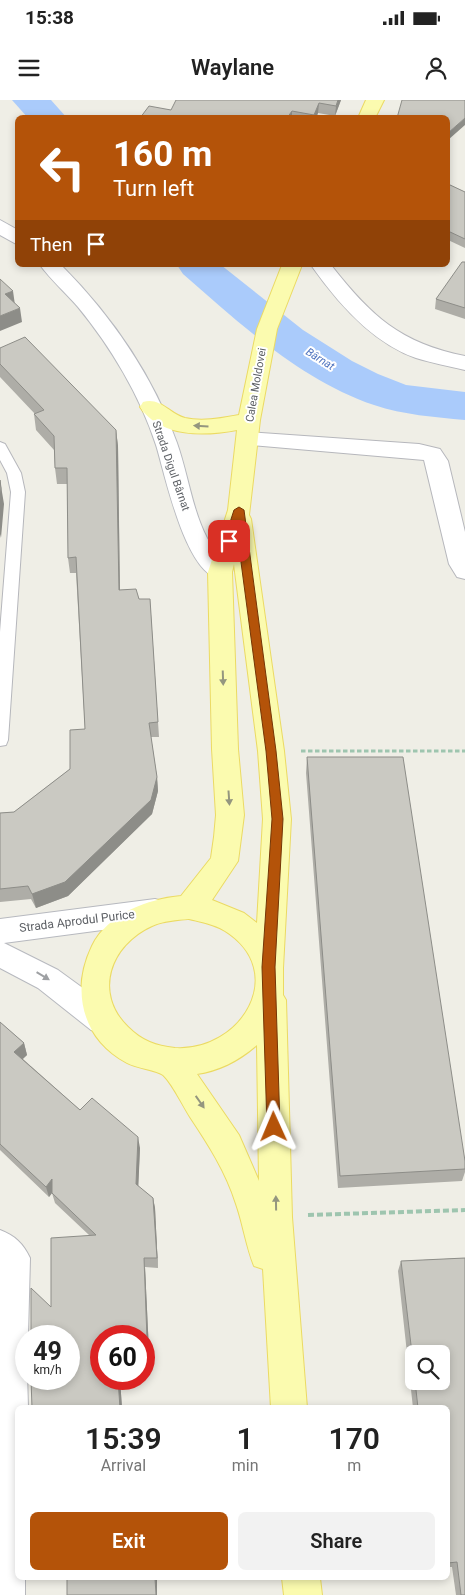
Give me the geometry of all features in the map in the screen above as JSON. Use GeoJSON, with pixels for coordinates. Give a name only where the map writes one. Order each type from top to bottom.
{"type":"FeatureCollection","features":[{"type":"Feature","properties":{"kind":"main road"},"geometry":{"type":"LineString","coordinates":[[367,115],[374,100]]}},
{"type":"Feature","properties":{"kind":"main road","name":"Calea Moldovei"},"geometry":{"type":"LineString","coordinates":[[239,510],[257,369],[267,329],[288,273]]}},
{"type":"Feature","properties":{"kind":"main road"},"geometry":{"type":"LineString","coordinates":[[151,407],[174,422],[197,426],[248,429]]}},
{"type":"Feature","properties":{"kind":"main road"},"geometry":{"type":"LineString","coordinates":[[189,907],[210,883],[224,861],[228,837],[230,815],[225,750],[220,572],[239,510]]}},
{"type":"Feature","properties":{"kind":"main road"},"geometry":{"type":"LineString","coordinates":[[239,510],[271,751],[277,819],[269,978],[276,1216],[289,1405]]}},
{"type":"Feature","properties":{"kind":"main road"},"geometry":{"type":"LineString","coordinates":[[220,572],[235,593],[237,652],[261,677]]}},
{"type":"Feature","properties":{"kind":"main road"},"geometry":{"type":"LineString","coordinates":[[189,907],[216,912],[240,925],[258,944],[269,978],[264,1014],[249,1035],[227,1052],[200,1061],[171,1062],[143,1056],[120,1041],[102,1020],[94,994],[96,968],[109,943],[129,924],[155,911],[189,907]]}},
{"type":"Feature","properties":{"kind":"main road"},"geometry":{"type":"LineString","coordinates":[[171,1062],[228,1146],[249,1194],[283,1321]]}},
{"type":"Feature","properties":{"kind":"main road"},"geometry":{"type":"LineString","coordinates":[[302,1580],[303,1595]]}},
{"type":"Feature","properties":{"kind":"street"},"geometry":{"type":"LineString","coordinates":[[0,226],[15,237]]}},
{"type":"Feature","properties":{"kind":"street","name":"Strada Digul Bârnat"},"geometry":{"type":"LineString","coordinates":[[52,267],[70,284],[103,326],[142,387],[165,442],[194,535],[220,572]]}},
{"type":"Feature","properties":{"kind":"street"},"geometry":{"type":"LineString","coordinates":[[322,267],[342,293],[382,331],[423,352],[465,363]]}},
{"type":"Feature","properties":{"kind":"street"},"geometry":{"type":"LineString","coordinates":[[248,429],[432,454],[437,462],[461,564],[465,571]]}},
{"type":"Feature","properties":{"kind":"street","name":"Strada Aprodul Purice"},"geometry":{"type":"LineString","coordinates":[[0,931],[155,911]]}},
{"type":"Feature","properties":{"kind":"street"},"geometry":{"type":"LineString","coordinates":[[0,954],[48,979],[102,1020]]}},
{"type":"Feature","properties":{"kind":"street"},"geometry":{"type":"LineString","coordinates":[[0,1246],[13,1258],[6,1595]]}},
{"type":"Feature","properties":{"kind":"lane"},"geometry":{"type":"LineString","coordinates":[[0,447],[14,473],[18,492],[0,740]]}},
{"type":"Feature","properties":{"kind":"path"},"geometry":{"type":"LineString","coordinates":[[271,751],[465,751]]}},
{"type":"Feature","properties":{"kind":"path"},"geometry":{"type":"LineString","coordinates":[[276,1216],[465,1210]]}},
{"type":"Feature","properties":{"kind":"building"},"geometry":{"type":"Polygon","coordinates":[[[176,100],[338,100],[336,106],[319,103],[314,115],[292,111],[289,115],[142,115],[149,106],[171,110],[176,100]]]}},
{"type":"Feature","properties":{"kind":"building"},"geometry":{"type":"Polygon","coordinates":[[[402,100],[465,100],[465,118],[450,131],[450,115],[398,115],[402,100]]]}},
{"type":"Feature","properties":{"kind":"building"},"geometry":{"type":"Polygon","coordinates":[[[450,185],[465,192],[465,239],[450,232],[450,185]]]}},
{"type":"Feature","properties":{"kind":"building"},"geometry":{"type":"Polygon","coordinates":[[[462,262],[465,262],[465,308],[436,299],[462,262]]]}},
{"type":"Feature","properties":{"kind":"building"},"geometry":{"type":"Polygon","coordinates":[[[0,279],[13,291],[5,294],[20,308],[0,316],[0,279]]]}},
{"type":"Feature","properties":{"kind":"building"},"geometry":{"type":"Polygon","coordinates":[[[25,337],[116,430],[119,590],[136,589],[139,599],[150,599],[158,722],[149,723],[157,777],[151,800],[65,882],[32,894],[28,886],[0,889],[0,813],[14,812],[70,769],[70,730],[85,729],[76,557],[68,558],[67,468],[55,468],[54,436],[34,414],[44,410],[0,364],[0,348],[25,337]]]}},
{"type":"Feature","properties":{"kind":"building"},"geometry":{"type":"Polygon","coordinates":[[[307,757],[403,757],[465,1169],[340,1176],[307,757]]]}},
{"type":"Feature","properties":{"kind":"building"},"geometry":{"type":"Polygon","coordinates":[[[0,1022],[24,1043],[14,1052],[80,1110],[92,1098],[138,1137],[136,1184],[153,1198],[157,1258],[144,1258],[146,1325],[90,1325],[90,1390],[119,1390],[120,1405],[32,1405],[31,1390],[80,1390],[80,1325],[31,1325],[31,1288],[51,1307],[51,1238],[96,1235],[52,1193],[52,1179],[46,1187],[0,1144],[0,1022]]]}},
{"type":"Feature","properties":{"kind":"building"},"geometry":{"type":"Polygon","coordinates":[[[465,1258],[465,1595],[461,1595],[457,1562],[450,1563],[450,1405],[418,1405],[416,1390],[450,1390],[450,1345],[411,1345],[401,1261],[465,1258]]]}},
{"type":"Feature","properties":{"kind":"building"},"geometry":{"type":"Polygon","coordinates":[[[67,1580],[155,1580],[156,1595],[67,1595],[67,1580]]]}},
{"type":"Feature","properties":{"kind":"waterway","name":"Bârnat"},"geometry":{"type":"LineString","coordinates":[[30,100],[46,115]]}},
{"type":"Feature","properties":{"kind":"waterway","name":"Bârnat"},"geometry":{"type":"LineString","coordinates":[[199,267],[287,339],[337,371],[389,395],[416,401],[465,406]]}},
{"type":"Feature","properties":{"kind":"route"},"geometry":{"type":"LineString","coordinates":[[229,541],[239,510],[271,751],[277,819],[268,967],[270,978],[274,1127]]}}]}
